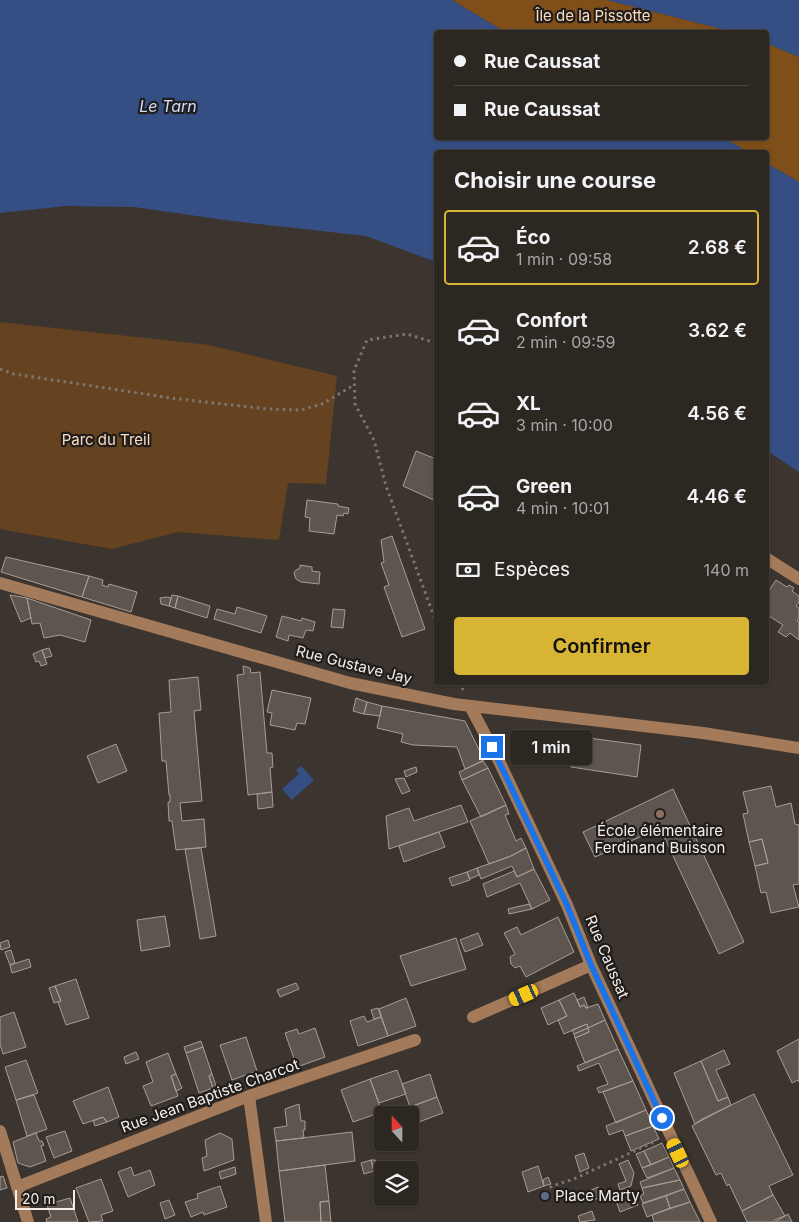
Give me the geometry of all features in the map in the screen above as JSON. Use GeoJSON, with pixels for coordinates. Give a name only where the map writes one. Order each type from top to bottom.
{"type":"FeatureCollection","features":[{"type":"Feature","properties":{"kind":"street"},"geometry":{"type":"LineString","coordinates":[[769,560],[799,579]]}},
{"type":"Feature","properties":{"kind":"street","name":"Rue Gustave Jay"},"geometry":{"type":"LineString","coordinates":[[0,583],[350,683],[470,706],[703,733],[799,748]]}},
{"type":"Feature","properties":{"kind":"street","name":"Rue Caussat"},"geometry":{"type":"LineString","coordinates":[[470,706],[499,761],[567,905],[591,965],[710,1222]]}},
{"type":"Feature","properties":{"kind":"street"},"geometry":{"type":"LineString","coordinates":[[473,1017],[591,965]]}},
{"type":"Feature","properties":{"kind":"street","name":"Rue Jean Baptiste Charcot"},"geometry":{"type":"LineString","coordinates":[[18,1187],[249,1096],[415,1040]]}},
{"type":"Feature","properties":{"kind":"street"},"geometry":{"type":"LineString","coordinates":[[249,1096],[266,1222]]}},
{"type":"Feature","properties":{"kind":"street"},"geometry":{"type":"LineString","coordinates":[[0,1132],[28,1222]]}},
{"type":"Feature","properties":{"kind":"path"},"geometry":{"type":"LineString","coordinates":[[434,342],[407,334],[367,340],[354,370],[355,404],[374,440],[386,486],[434,617]]}},
{"type":"Feature","properties":{"kind":"path"},"geometry":{"type":"LineString","coordinates":[[0,369],[14,374],[171,398],[267,409],[301,410],[322,404],[354,384]]}},
{"type":"Feature","properties":{"kind":"path"},"geometry":{"type":"LineString","coordinates":[[545,1192],[552,1186],[670,1135]]}},
{"type":"Feature","properties":{"kind":"green space","name":"Île de la Pissotte"},"geometry":{"type":"Polygon","coordinates":[[[452,0],[607,0],[726,30],[502,30],[452,0]]]}},
{"type":"Feature","properties":{"kind":"green space"},"geometry":{"type":"Polygon","coordinates":[[[769,44],[799,57],[799,182],[769,165],[769,150],[745,150],[727,140],[769,140],[769,44]]]}},
{"type":"Feature","properties":{"kind":"green space","name":"Parc du Treil"},"geometry":{"type":"Polygon","coordinates":[[[0,322],[209,345],[337,376],[326,484],[288,483],[279,540],[178,532],[112,549],[0,529],[0,322]]]}},
{"type":"Feature","properties":{"kind":"water","name":"Le Tarn"},"geometry":{"type":"Polygon","coordinates":[[[0,0],[452,0],[502,30],[434,30],[434,140],[727,140],[745,150],[434,150],[434,261],[366,236],[232,221],[134,207],[66,206],[0,213],[0,0]]]}},
{"type":"Feature","properties":{"kind":"water"},"geometry":{"type":"Polygon","coordinates":[[[607,0],[799,0],[799,57],[769,44],[769,30],[726,30],[607,0]]]}},
{"type":"Feature","properties":{"kind":"water"},"geometry":{"type":"Polygon","coordinates":[[[769,165],[799,182],[799,472],[769,452],[769,165]]]}},
{"type":"Feature","properties":{"kind":"water"},"geometry":{"type":"Polygon","coordinates":[[[301,766],[314,780],[292,800],[282,789],[299,774],[296,770],[301,766]]]}},
{"type":"Feature","properties":{"kind":"building"},"geometry":{"type":"Polygon","coordinates":[[[416,451],[434,458],[434,500],[403,486],[416,451]]]}},
{"type":"Feature","properties":{"kind":"building"},"geometry":{"type":"Polygon","coordinates":[[[307,500],[338,504],[338,506],[349,508],[348,514],[344,513],[343,516],[337,515],[334,534],[309,531],[310,518],[305,517],[307,500]]]}},
{"type":"Feature","properties":{"kind":"building"},"geometry":{"type":"Polygon","coordinates":[[[392,536],[425,629],[402,637],[384,587],[389,585],[381,563],[384,562],[381,540],[392,536]]]}},
{"type":"Feature","properties":{"kind":"building"},"geometry":{"type":"Polygon","coordinates":[[[6,557],[89,576],[82,597],[1,572],[6,557]]]}},
{"type":"Feature","properties":{"kind":"building"},"geometry":{"type":"Polygon","coordinates":[[[300,565],[312,567],[312,571],[320,572],[319,584],[301,582],[296,579],[294,573],[300,568],[300,565]]]}},
{"type":"Feature","properties":{"kind":"building"},"geometry":{"type":"Polygon","coordinates":[[[89,576],[103,580],[102,585],[108,587],[109,584],[137,592],[131,612],[82,597],[89,576]]]}},
{"type":"Feature","properties":{"kind":"building"},"geometry":{"type":"Polygon","coordinates":[[[776,580],[787,587],[789,585],[794,588],[792,591],[799,596],[799,602],[796,606],[799,608],[799,618],[797,621],[799,622],[799,640],[790,633],[786,637],[778,632],[783,625],[769,616],[769,590],[776,580]]]}},
{"type":"Feature","properties":{"kind":"building"},"geometry":{"type":"Polygon","coordinates":[[[10,595],[27,598],[31,618],[21,622],[10,595]]]}},
{"type":"Feature","properties":{"kind":"building"},"geometry":{"type":"Polygon","coordinates":[[[172,595],[178,596],[175,608],[169,606],[172,595]]]}},
{"type":"Feature","properties":{"kind":"building"},"geometry":{"type":"Polygon","coordinates":[[[178,596],[210,606],[207,618],[175,608],[178,596]]]}},
{"type":"Feature","properties":{"kind":"building"},"geometry":{"type":"Polygon","coordinates":[[[27,598],[91,620],[85,642],[60,635],[44,638],[40,623],[32,624],[27,598]]]}},
{"type":"Feature","properties":{"kind":"building"},"geometry":{"type":"Polygon","coordinates":[[[160,598],[171,598],[169,606],[161,604],[160,598]]]}},
{"type":"Feature","properties":{"kind":"building"},"geometry":{"type":"Polygon","coordinates":[[[237,607],[267,616],[261,633],[214,619],[217,609],[235,614],[237,607]]]}},
{"type":"Feature","properties":{"kind":"building"},"geometry":{"type":"Polygon","coordinates":[[[333,609],[345,610],[343,628],[331,627],[333,609]]]}},
{"type":"Feature","properties":{"kind":"building"},"geometry":{"type":"Polygon","coordinates":[[[282,616],[301,621],[302,618],[315,622],[313,631],[306,630],[303,638],[289,635],[288,641],[276,637],[282,616]]]}},
{"type":"Feature","properties":{"kind":"building"},"geometry":{"type":"Polygon","coordinates":[[[49,648],[52,656],[45,658],[42,650],[49,648]]]}},
{"type":"Feature","properties":{"kind":"building"},"geometry":{"type":"Polygon","coordinates":[[[42,650],[47,664],[41,666],[39,661],[36,662],[33,654],[42,650]]]}},
{"type":"Feature","properties":{"kind":"building"},"geometry":{"type":"Polygon","coordinates":[[[243,666],[250,668],[251,673],[260,672],[267,753],[272,753],[273,767],[270,768],[272,792],[248,795],[237,675],[244,674],[243,666]]]}},
{"type":"Feature","properties":{"kind":"building"},"geometry":{"type":"Polygon","coordinates":[[[198,677],[201,710],[194,711],[202,801],[180,803],[182,821],[204,819],[206,847],[176,850],[172,821],[169,821],[168,802],[170,802],[170,795],[166,761],[162,761],[159,713],[171,712],[169,680],[198,677]]]}},
{"type":"Feature","properties":{"kind":"building"},"geometry":{"type":"Polygon","coordinates":[[[272,690],[311,698],[305,724],[297,723],[295,730],[270,725],[272,713],[267,712],[272,690]]]}},
{"type":"Feature","properties":{"kind":"building"},"geometry":{"type":"Polygon","coordinates":[[[356,698],[367,702],[364,714],[353,711],[356,698]]]}},
{"type":"Feature","properties":{"kind":"building"},"geometry":{"type":"Polygon","coordinates":[[[367,702],[382,706],[380,716],[364,714],[367,702]]]}},
{"type":"Feature","properties":{"kind":"building"},"geometry":{"type":"Polygon","coordinates":[[[382,706],[465,721],[484,760],[465,769],[457,747],[413,745],[401,742],[403,734],[377,728],[382,706]]]}},
{"type":"Feature","properties":{"kind":"building"},"geometry":{"type":"Polygon","coordinates":[[[574,736],[641,745],[637,777],[571,767],[574,736]]]}},
{"type":"Feature","properties":{"kind":"building"},"geometry":{"type":"Polygon","coordinates":[[[116,744],[127,771],[98,783],[87,756],[116,744]]]}},
{"type":"Feature","properties":{"kind":"building"},"geometry":{"type":"Polygon","coordinates":[[[483,761],[488,768],[462,780],[459,772],[483,761]]]}},
{"type":"Feature","properties":{"kind":"building"},"geometry":{"type":"Polygon","coordinates":[[[416,767],[417,772],[406,777],[404,771],[416,767]]]}},
{"type":"Feature","properties":{"kind":"building"},"geometry":{"type":"Polygon","coordinates":[[[488,768],[506,805],[481,817],[462,780],[488,768]]]}},
{"type":"Feature","properties":{"kind":"building"},"geometry":{"type":"Polygon","coordinates":[[[404,778],[410,791],[402,794],[395,779],[404,778]]]}},
{"type":"Feature","properties":{"kind":"building"},"geometry":{"type":"Polygon","coordinates":[[[771,786],[776,807],[791,803],[795,824],[799,825],[799,884],[793,885],[799,907],[771,913],[766,892],[761,893],[755,866],[768,863],[762,839],[749,842],[743,814],[748,813],[743,792],[771,786]]]}},
{"type":"Feature","properties":{"kind":"building"},"geometry":{"type":"Polygon","coordinates":[[[673,789],[744,942],[719,954],[660,828],[595,857],[583,832],[673,789]]]}},
{"type":"Feature","properties":{"kind":"building"},"geometry":{"type":"Polygon","coordinates":[[[272,792],[273,807],[258,809],[257,794],[272,792]]]}},
{"type":"Feature","properties":{"kind":"building"},"geometry":{"type":"Polygon","coordinates":[[[461,805],[468,822],[389,849],[386,816],[409,808],[414,821],[461,805]]]}},
{"type":"Feature","properties":{"kind":"building"},"geometry":{"type":"Polygon","coordinates":[[[506,805],[509,814],[505,815],[516,841],[521,838],[526,848],[489,864],[470,821],[506,805]]]}},
{"type":"Feature","properties":{"kind":"building"},"geometry":{"type":"Polygon","coordinates":[[[439,832],[445,847],[404,862],[399,846],[439,832]]]}},
{"type":"Feature","properties":{"kind":"building"},"geometry":{"type":"Polygon","coordinates":[[[762,839],[768,863],[755,866],[749,842],[762,839]]]}},
{"type":"Feature","properties":{"kind":"building"},"geometry":{"type":"Polygon","coordinates":[[[201,848],[216,936],[200,939],[185,849],[201,848]]]}},
{"type":"Feature","properties":{"kind":"building"},"geometry":{"type":"Polygon","coordinates":[[[526,848],[534,869],[517,877],[512,866],[481,879],[477,868],[511,856],[526,848]]]}},
{"type":"Feature","properties":{"kind":"building"},"geometry":{"type":"Polygon","coordinates":[[[477,868],[479,875],[470,879],[467,872],[477,868]]]}},
{"type":"Feature","properties":{"kind":"building"},"geometry":{"type":"Polygon","coordinates":[[[534,869],[550,900],[532,909],[520,883],[487,897],[483,884],[514,871],[517,877],[534,869]]]}},
{"type":"Feature","properties":{"kind":"building"},"geometry":{"type":"Polygon","coordinates":[[[467,872],[470,880],[452,886],[449,878],[467,872]]]}},
{"type":"Feature","properties":{"kind":"building"},"geometry":{"type":"Polygon","coordinates":[[[529,904],[532,909],[509,914],[508,909],[529,904]]]}},
{"type":"Feature","properties":{"kind":"building"},"geometry":{"type":"Polygon","coordinates":[[[165,916],[170,946],[141,951],[137,920],[165,916]]]}},
{"type":"Feature","properties":{"kind":"building"},"geometry":{"type":"Polygon","coordinates":[[[558,917],[574,952],[526,977],[520,966],[515,968],[511,964],[510,957],[515,954],[504,933],[517,927],[521,935],[558,917]]]}},
{"type":"Feature","properties":{"kind":"building"},"geometry":{"type":"Polygon","coordinates":[[[478,933],[483,945],[465,952],[460,940],[478,933]]]}},
{"type":"Feature","properties":{"kind":"building"},"geometry":{"type":"Polygon","coordinates":[[[456,938],[466,969],[411,986],[400,956],[456,938]]]}},
{"type":"Feature","properties":{"kind":"building"},"geometry":{"type":"Polygon","coordinates":[[[8,940],[10,947],[1,950],[0,943],[8,940]]]}},
{"type":"Feature","properties":{"kind":"building"},"geometry":{"type":"Polygon","coordinates":[[[11,950],[15,963],[10,965],[5,952],[11,950]]]}},
{"type":"Feature","properties":{"kind":"building"},"geometry":{"type":"Polygon","coordinates":[[[29,959],[31,967],[12,973],[10,965],[29,959]]]}},
{"type":"Feature","properties":{"kind":"building"},"geometry":{"type":"Polygon","coordinates":[[[76,979],[89,1018],[66,1025],[58,1002],[61,1001],[55,986],[76,979]]]}},
{"type":"Feature","properties":{"kind":"building"},"geometry":{"type":"Polygon","coordinates":[[[296,983],[299,989],[280,997],[277,990],[296,983]]]}},
{"type":"Feature","properties":{"kind":"building"},"geometry":{"type":"Polygon","coordinates":[[[55,986],[61,1001],[54,1003],[49,988],[55,986]]]}},
{"type":"Feature","properties":{"kind":"building"},"geometry":{"type":"Polygon","coordinates":[[[574,993],[580,1007],[584,1005],[586,1008],[598,1004],[605,1020],[588,1028],[587,1024],[564,1034],[558,1020],[567,1016],[559,1000],[574,993]]]}},
{"type":"Feature","properties":{"kind":"building"},"geometry":{"type":"Polygon","coordinates":[[[584,997],[588,1008],[584,1005],[580,1007],[577,1000],[584,997]]]}},
{"type":"Feature","properties":{"kind":"building"},"geometry":{"type":"Polygon","coordinates":[[[406,998],[416,1026],[388,1036],[379,1009],[406,998]]]}},
{"type":"Feature","properties":{"kind":"building"},"geometry":{"type":"Polygon","coordinates":[[[559,1000],[567,1016],[548,1025],[541,1008],[559,1000]]]}},
{"type":"Feature","properties":{"kind":"building"},"geometry":{"type":"Polygon","coordinates":[[[378,1008],[381,1017],[374,1019],[371,1010],[378,1008]]]}},
{"type":"Feature","properties":{"kind":"building"},"geometry":{"type":"Polygon","coordinates":[[[14,1012],[26,1047],[3,1054],[0,1044],[0,1017],[14,1012]]]}},
{"type":"Feature","properties":{"kind":"building"},"geometry":{"type":"Polygon","coordinates":[[[364,1016],[367,1022],[381,1017],[388,1036],[358,1046],[350,1021],[364,1016]]]}},
{"type":"Feature","properties":{"kind":"building"},"geometry":{"type":"Polygon","coordinates":[[[605,1020],[618,1049],[585,1063],[575,1038],[589,1032],[588,1028],[605,1020]]]}},
{"type":"Feature","properties":{"kind":"building"},"geometry":{"type":"Polygon","coordinates":[[[587,1024],[588,1028],[574,1034],[572,1030],[587,1024]]]}},
{"type":"Feature","properties":{"kind":"building"},"geometry":{"type":"Polygon","coordinates":[[[315,1028],[325,1057],[297,1067],[285,1033],[297,1029],[299,1034],[315,1028]]]}},
{"type":"Feature","properties":{"kind":"building"},"geometry":{"type":"Polygon","coordinates":[[[588,1028],[589,1032],[575,1038],[574,1034],[588,1028]]]}},
{"type":"Feature","properties":{"kind":"building"},"geometry":{"type":"Polygon","coordinates":[[[246,1037],[257,1071],[232,1080],[220,1045],[246,1037]]]}},
{"type":"Feature","properties":{"kind":"building"},"geometry":{"type":"Polygon","coordinates":[[[799,1039],[799,1082],[798,1080],[792,1083],[777,1051],[799,1039]]]}},
{"type":"Feature","properties":{"kind":"building"},"geometry":{"type":"Polygon","coordinates":[[[201,1041],[203,1047],[186,1053],[184,1047],[201,1041]]]}},
{"type":"Feature","properties":{"kind":"building"},"geometry":{"type":"Polygon","coordinates":[[[203,1047],[212,1074],[209,1076],[213,1088],[199,1093],[186,1053],[203,1047]]]}},
{"type":"Feature","properties":{"kind":"building"},"geometry":{"type":"Polygon","coordinates":[[[618,1049],[633,1081],[599,1093],[597,1088],[608,1084],[599,1063],[579,1071],[577,1066],[618,1049]]]}},
{"type":"Feature","properties":{"kind":"building"},"geometry":{"type":"Polygon","coordinates":[[[724,1050],[730,1064],[716,1070],[728,1097],[718,1101],[701,1061],[724,1050]]]}},
{"type":"Feature","properties":{"kind":"building"},"geometry":{"type":"Polygon","coordinates":[[[136,1052],[139,1059],[126,1064],[124,1057],[136,1052]]]}},
{"type":"Feature","properties":{"kind":"building"},"geometry":{"type":"Polygon","coordinates":[[[168,1053],[176,1074],[171,1076],[178,1096],[151,1106],[143,1086],[153,1082],[146,1062],[168,1053]]]}},
{"type":"Feature","properties":{"kind":"building"},"geometry":{"type":"Polygon","coordinates":[[[26,1060],[38,1093],[16,1100],[5,1067],[26,1060]]]}},
{"type":"Feature","properties":{"kind":"building"},"geometry":{"type":"Polygon","coordinates":[[[701,1061],[718,1101],[728,1097],[731,1105],[695,1124],[674,1073],[701,1061]]]}},
{"type":"Feature","properties":{"kind":"building"},"geometry":{"type":"Polygon","coordinates":[[[397,1070],[406,1094],[379,1103],[370,1079],[397,1070]]]}},
{"type":"Feature","properties":{"kind":"building"},"geometry":{"type":"Polygon","coordinates":[[[176,1074],[182,1088],[176,1091],[171,1076],[176,1074]]]}},
{"type":"Feature","properties":{"kind":"building"},"geometry":{"type":"Polygon","coordinates":[[[212,1074],[216,1086],[213,1088],[209,1076],[212,1074]]]}},
{"type":"Feature","properties":{"kind":"building"},"geometry":{"type":"Polygon","coordinates":[[[430,1074],[437,1097],[410,1106],[402,1084],[430,1074]]]}},
{"type":"Feature","properties":{"kind":"building"},"geometry":{"type":"Polygon","coordinates":[[[370,1079],[380,1106],[374,1106],[374,1115],[353,1122],[341,1090],[370,1079]]]}},
{"type":"Feature","properties":{"kind":"building"},"geometry":{"type":"Polygon","coordinates":[[[633,1081],[646,1110],[616,1123],[603,1092],[633,1081]]]}},
{"type":"Feature","properties":{"kind":"building"},"geometry":{"type":"Polygon","coordinates":[[[108,1087],[119,1117],[107,1122],[103,1117],[83,1124],[73,1101],[108,1087]]]}},
{"type":"Feature","properties":{"kind":"building"},"geometry":{"type":"Polygon","coordinates":[[[754,1094],[793,1175],[769,1186],[773,1195],[742,1211],[729,1184],[727,1186],[721,1173],[716,1175],[692,1126],[702,1119],[754,1094]]]}},
{"type":"Feature","properties":{"kind":"building"},"geometry":{"type":"Polygon","coordinates":[[[34,1095],[47,1129],[27,1136],[16,1100],[34,1095]]]}},
{"type":"Feature","properties":{"kind":"building"},"geometry":{"type":"Polygon","coordinates":[[[437,1097],[443,1113],[419,1122],[419,1106],[413,1106],[437,1097]]]}},
{"type":"Feature","properties":{"kind":"building"},"geometry":{"type":"Polygon","coordinates":[[[299,1104],[301,1121],[305,1121],[304,1138],[276,1141],[274,1128],[287,1126],[285,1109],[299,1104]]]}},
{"type":"Feature","properties":{"kind":"building"},"geometry":{"type":"Polygon","coordinates":[[[646,1110],[653,1126],[625,1136],[623,1130],[609,1135],[606,1126],[646,1110]]]}},
{"type":"Feature","properties":{"kind":"building"},"geometry":{"type":"Polygon","coordinates":[[[103,1117],[107,1122],[95,1126],[93,1121],[103,1117]]]}},
{"type":"Feature","properties":{"kind":"building"},"geometry":{"type":"Polygon","coordinates":[[[653,1126],[659,1139],[631,1151],[625,1136],[653,1126]]]}},
{"type":"Feature","properties":{"kind":"building"},"geometry":{"type":"Polygon","coordinates":[[[65,1131],[72,1151],[54,1158],[46,1137],[65,1131]]]}},
{"type":"Feature","properties":{"kind":"building"},"geometry":{"type":"Polygon","coordinates":[[[352,1132],[355,1161],[279,1171],[276,1141],[352,1132]]]}},
{"type":"Feature","properties":{"kind":"building"},"geometry":{"type":"Polygon","coordinates":[[[36,1133],[39,1141],[42,1141],[44,1145],[41,1146],[46,1161],[30,1167],[18,1163],[13,1142],[36,1133]]]}},
{"type":"Feature","properties":{"kind":"building"},"geometry":{"type":"Polygon","coordinates":[[[220,1133],[232,1139],[234,1160],[204,1171],[202,1158],[207,1156],[205,1140],[220,1133]]]}},
{"type":"Feature","properties":{"kind":"building"},"geometry":{"type":"Polygon","coordinates":[[[662,1143],[669,1157],[651,1165],[644,1151],[662,1143]]]}},
{"type":"Feature","properties":{"kind":"building"},"geometry":{"type":"Polygon","coordinates":[[[644,1151],[651,1165],[642,1168],[636,1154],[644,1151]]]}},
{"type":"Feature","properties":{"kind":"building"},"geometry":{"type":"Polygon","coordinates":[[[584,1153],[589,1168],[580,1172],[575,1156],[584,1153]]]}},
{"type":"Feature","properties":{"kind":"building"},"geometry":{"type":"Polygon","coordinates":[[[669,1157],[674,1168],[647,1178],[642,1168],[669,1157]]]}},
{"type":"Feature","properties":{"kind":"building"},"geometry":{"type":"Polygon","coordinates":[[[371,1160],[375,1160],[374,1171],[371,1160]]]}},
{"type":"Feature","properties":{"kind":"building"},"geometry":{"type":"Polygon","coordinates":[[[371,1160],[374,1171],[364,1174],[361,1163],[371,1160]]]}},
{"type":"Feature","properties":{"kind":"building"},"geometry":{"type":"Polygon","coordinates":[[[628,1160],[634,1173],[631,1186],[620,1190],[618,1184],[626,1181],[619,1164],[628,1160]]]}},
{"type":"Feature","properties":{"kind":"building"},"geometry":{"type":"Polygon","coordinates":[[[325,1165],[329,1201],[320,1202],[321,1222],[285,1222],[279,1171],[325,1165]]]}},
{"type":"Feature","properties":{"kind":"building"},"geometry":{"type":"Polygon","coordinates":[[[538,1166],[544,1186],[528,1192],[522,1172],[538,1166]]]}},
{"type":"Feature","properties":{"kind":"building"},"geometry":{"type":"Polygon","coordinates":[[[131,1167],[134,1176],[150,1170],[155,1185],[128,1197],[118,1172],[131,1167]]]}},
{"type":"Feature","properties":{"kind":"building"},"geometry":{"type":"Polygon","coordinates":[[[235,1167],[236,1174],[221,1179],[219,1172],[235,1167]]]}},
{"type":"Feature","properties":{"kind":"building"},"geometry":{"type":"Polygon","coordinates":[[[674,1168],[680,1180],[642,1188],[640,1182],[674,1168]]]}},
{"type":"Feature","properties":{"kind":"building"},"geometry":{"type":"Polygon","coordinates":[[[3,1176],[7,1188],[0,1190],[0,1177],[3,1176]]]}},
{"type":"Feature","properties":{"kind":"building"},"geometry":{"type":"Polygon","coordinates":[[[548,1177],[551,1184],[544,1186],[543,1180],[548,1177]]]}},
{"type":"Feature","properties":{"kind":"building"},"geometry":{"type":"Polygon","coordinates":[[[101,1179],[113,1211],[101,1215],[103,1221],[89,1222],[76,1188],[101,1179]]]}},
{"type":"Feature","properties":{"kind":"building"},"geometry":{"type":"Polygon","coordinates":[[[680,1180],[684,1189],[643,1203],[640,1196],[644,1194],[642,1188],[680,1180]]]}},
{"type":"Feature","properties":{"kind":"building"},"geometry":{"type":"Polygon","coordinates":[[[220,1186],[227,1207],[204,1215],[203,1212],[191,1217],[185,1202],[198,1198],[197,1194],[220,1186]]]}},
{"type":"Feature","properties":{"kind":"building"},"geometry":{"type":"Polygon","coordinates":[[[598,1187],[604,1196],[591,1201],[587,1192],[598,1187]]]}},
{"type":"Feature","properties":{"kind":"building"},"geometry":{"type":"Polygon","coordinates":[[[684,1189],[690,1202],[670,1208],[666,1196],[684,1189]]]}},
{"type":"Feature","properties":{"kind":"building"},"geometry":{"type":"Polygon","coordinates":[[[631,1190],[633,1194],[613,1203],[611,1198],[631,1190]]]}},
{"type":"Feature","properties":{"kind":"building"},"geometry":{"type":"Polygon","coordinates":[[[633,1194],[638,1205],[620,1212],[616,1201],[633,1194]]]}},
{"type":"Feature","properties":{"kind":"building"},"geometry":{"type":"Polygon","coordinates":[[[773,1195],[785,1216],[774,1220],[774,1222],[747,1222],[742,1211],[773,1195]]]}},
{"type":"Feature","properties":{"kind":"building"},"geometry":{"type":"Polygon","coordinates":[[[666,1196],[670,1208],[647,1217],[642,1204],[666,1196]]]}},
{"type":"Feature","properties":{"kind":"building"},"geometry":{"type":"Polygon","coordinates":[[[70,1198],[78,1222],[47,1222],[46,1219],[51,1217],[47,1205],[49,1202],[70,1198]]]}},
{"type":"Feature","properties":{"kind":"building"},"geometry":{"type":"Polygon","coordinates":[[[169,1200],[175,1215],[165,1219],[160,1203],[169,1200]]]}},
{"type":"Feature","properties":{"kind":"building"},"geometry":{"type":"Polygon","coordinates":[[[329,1201],[331,1222],[321,1222],[320,1202],[329,1201]]]}},
{"type":"Feature","properties":{"kind":"building"},"geometry":{"type":"Polygon","coordinates":[[[690,1202],[700,1222],[654,1222],[652,1215],[690,1202]]]}},
{"type":"Feature","properties":{"kind":"building"},"geometry":{"type":"Polygon","coordinates":[[[592,1211],[595,1220],[580,1222],[578,1216],[592,1211]]]}},
{"type":"Feature","properties":{"kind":"building"},"geometry":{"type":"Polygon","coordinates":[[[788,1214],[792,1222],[775,1222],[788,1214]]]}},
{"type":"Feature","properties":{"kind":"place","name":"École élémentaire Ferdinand Buisson"},"geometry":{"type":"Point","coordinates":[660,814]}},
{"type":"Feature","properties":{"kind":"place","name":"Place Marty"},"geometry":{"type":"Point","coordinates":[545,1196]}},
{"type":"Feature","properties":{"kind":"route"},"geometry":{"type":"LineString","coordinates":[[492,747],[567,905],[591,965],[662,1118]]}}]}
